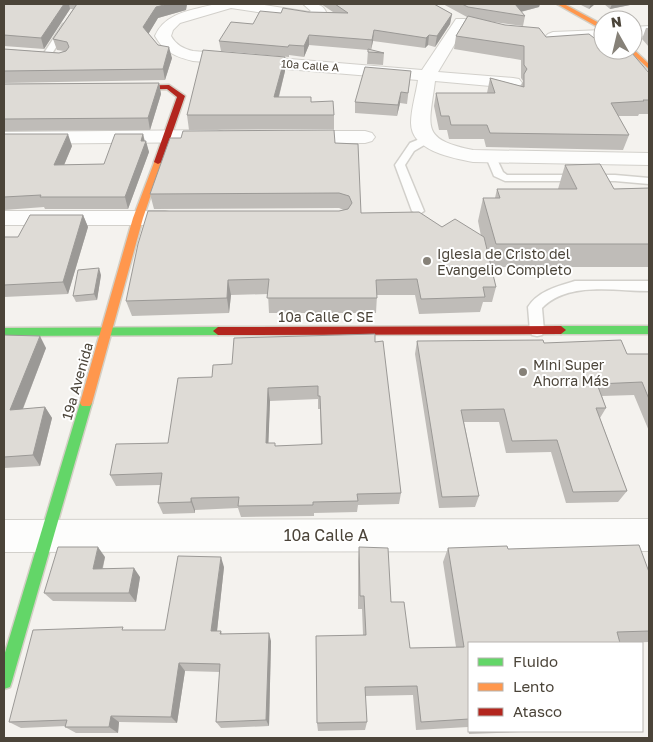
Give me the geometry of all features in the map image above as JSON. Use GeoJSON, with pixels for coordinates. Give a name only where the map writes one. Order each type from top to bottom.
{"type":"FeatureCollection","features":[{"type":"Feature","properties":{"kind":"street"},"geometry":{"type":"LineString","coordinates":[[231,4],[309,16],[320,15],[321,12],[310,4]]}},
{"type":"Feature","properties":{"kind":"street","name":"10a Calle A"},"geometry":{"type":"LineString","coordinates":[[231,4],[175,20],[166,28],[163,36],[167,44],[178,52],[193,56],[513,83]]}},
{"type":"Feature","properties":{"kind":"street"},"geometry":{"type":"LineString","coordinates":[[560,4],[593,22]]}},
{"type":"Feature","properties":{"kind":"street"},"geometry":{"type":"LineString","coordinates":[[446,13],[468,23],[427,75],[420,125],[427,139],[445,150],[472,156],[649,159]]}},
{"type":"Feature","properties":{"kind":"street"},"geometry":{"type":"LineString","coordinates":[[540,36],[593,35]]}},
{"type":"Feature","properties":{"kind":"street"},"geometry":{"type":"LineString","coordinates":[[29,55],[63,58]]}},
{"type":"Feature","properties":{"kind":"street","name":"19a Avenida"},"geometry":{"type":"LineString","coordinates":[[4,681],[48,536],[138,218],[181,96],[177,91],[169,87],[111,88]]}},
{"type":"Feature","properties":{"kind":"street"},"geometry":{"type":"LineString","coordinates":[[4,138],[236,136]]}},
{"type":"Feature","properties":{"kind":"street"},"geometry":{"type":"LineString","coordinates":[[276,136],[365,137]]}},
{"type":"Feature","properties":{"kind":"street"},"geometry":{"type":"LineString","coordinates":[[4,218],[186,218]]}},
{"type":"Feature","properties":{"kind":"street","name":"10a Calle C SE"},"geometry":{"type":"LineString","coordinates":[[4,332],[649,330]]}},
{"type":"Feature","properties":{"kind":"street","name":"10a Calle A"},"geometry":{"type":"LineString","coordinates":[[4,536],[649,535]]}},
{"type":"Feature","properties":{"kind":"lane"},"geometry":{"type":"LineString","coordinates":[[46,56],[70,20]]}},
{"type":"Feature","properties":{"kind":"lane"},"geometry":{"type":"LineString","coordinates":[[418,211],[400,165],[408,149],[418,141],[427,139]]}},
{"type":"Feature","properties":{"kind":"lane"},"geometry":{"type":"LineString","coordinates":[[491,157],[498,174],[505,178],[615,178],[649,181]]}},
{"type":"Feature","properties":{"kind":"lane"},"geometry":{"type":"LineString","coordinates":[[537,331],[535,307],[546,296],[575,286],[649,286]]}},
{"type":"Feature","properties":{"kind":"building"},"geometry":{"type":"Polygon","coordinates":[[[4,4],[64,4],[41,38],[4,35],[4,4]]]}},
{"type":"Feature","properties":{"kind":"building"},"geometry":{"type":"Polygon","coordinates":[[[77,4],[168,4],[156,7],[143,27],[158,45],[169,47],[163,69],[4,71],[4,49],[59,53],[66,51],[69,47],[67,42],[53,39],[77,4]]]}},
{"type":"Feature","properties":{"kind":"building"},"geometry":{"type":"Polygon","coordinates":[[[335,4],[434,4],[452,14],[437,36],[429,35],[426,38],[374,30],[372,40],[309,35],[304,46],[289,45],[288,47],[219,41],[231,22],[253,24],[260,11],[281,13],[283,8],[308,12],[348,13],[335,4]]]}},
{"type":"Feature","properties":{"kind":"building"},"geometry":{"type":"Polygon","coordinates":[[[462,4],[515,4],[525,16],[468,7],[462,4]]]}},
{"type":"Feature","properties":{"kind":"building"},"geometry":{"type":"Polygon","coordinates":[[[468,16],[505,25],[539,28],[546,37],[589,34],[593,37],[593,60],[638,60],[649,73],[649,100],[611,103],[629,135],[490,133],[487,125],[451,125],[449,116],[441,116],[436,93],[495,93],[490,78],[524,87],[524,74],[527,69],[524,65],[524,46],[456,36],[468,16]]]}},
{"type":"Feature","properties":{"kind":"building"},"geometry":{"type":"Polygon","coordinates":[[[368,49],[384,53],[368,52],[368,49]]]}},
{"type":"Feature","properties":{"kind":"building"},"geometry":{"type":"Polygon","coordinates":[[[203,50],[285,57],[274,97],[311,97],[311,102],[333,101],[334,115],[187,115],[203,50]]]}},
{"type":"Feature","properties":{"kind":"building"},"geometry":{"type":"Polygon","coordinates":[[[365,67],[411,71],[408,93],[401,92],[398,105],[355,102],[365,67]]]}},
{"type":"Feature","properties":{"kind":"building"},"geometry":{"type":"Polygon","coordinates":[[[159,83],[148,118],[4,119],[4,84],[159,83]]]}},
{"type":"Feature","properties":{"kind":"building"},"geometry":{"type":"Polygon","coordinates":[[[334,130],[335,143],[358,144],[361,213],[419,212],[442,227],[455,219],[484,237],[496,287],[483,287],[485,297],[421,299],[417,279],[376,280],[377,298],[267,298],[269,279],[228,280],[227,298],[126,301],[138,244],[148,211],[339,211],[348,209],[352,203],[349,196],[339,193],[150,194],[170,138],[181,138],[183,131],[334,130]]]}},
{"type":"Feature","properties":{"kind":"building"},"geometry":{"type":"Polygon","coordinates":[[[4,134],[68,134],[54,165],[104,164],[115,134],[143,134],[141,141],[146,141],[125,197],[40,197],[41,195],[4,197],[4,134]]]}},
{"type":"Feature","properties":{"kind":"building"},"geometry":{"type":"Polygon","coordinates":[[[600,164],[614,189],[649,188],[649,244],[496,244],[483,198],[500,198],[497,189],[577,189],[565,165],[600,164]]]}},
{"type":"Feature","properties":{"kind":"building"},"geometry":{"type":"Polygon","coordinates":[[[30,215],[83,215],[63,282],[4,285],[4,237],[18,237],[30,215]]]}},
{"type":"Feature","properties":{"kind":"building"},"geometry":{"type":"Polygon","coordinates":[[[99,268],[94,294],[73,296],[78,270],[99,268]]]}},
{"type":"Feature","properties":{"kind":"building"},"geometry":{"type":"Polygon","coordinates":[[[375,334],[375,342],[383,341],[401,493],[357,494],[358,501],[313,502],[313,505],[238,506],[239,497],[191,498],[191,502],[158,503],[162,473],[110,475],[116,444],[168,443],[178,378],[212,377],[213,365],[232,364],[234,338],[375,334]],[[318,386],[268,388],[266,443],[275,443],[275,446],[322,444],[320,396],[318,396],[318,386]]]}},
{"type":"Feature","properties":{"kind":"building"},"geometry":{"type":"Polygon","coordinates":[[[4,335],[40,336],[10,410],[45,407],[33,455],[4,457],[4,335]]]}},
{"type":"Feature","properties":{"kind":"building"},"geometry":{"type":"Polygon","coordinates":[[[543,340],[544,343],[621,340],[627,354],[649,354],[649,399],[642,382],[597,384],[606,408],[596,408],[627,491],[573,492],[557,440],[512,441],[504,409],[461,410],[479,496],[442,497],[417,341],[543,340]]]}},
{"type":"Feature","properties":{"kind":"building"},"geometry":{"type":"Polygon","coordinates":[[[639,545],[649,572],[649,631],[617,632],[620,642],[468,642],[468,719],[421,722],[417,686],[365,687],[367,722],[317,723],[316,636],[366,635],[364,596],[360,596],[359,547],[388,548],[391,602],[404,602],[410,648],[464,647],[448,548],[507,546],[508,549],[639,545]]]}},
{"type":"Feature","properties":{"kind":"building"},"geometry":{"type":"Polygon","coordinates":[[[58,547],[98,547],[93,569],[134,568],[129,593],[44,593],[58,547]]]}},
{"type":"Feature","properties":{"kind":"building"},"geometry":{"type":"Polygon","coordinates":[[[178,556],[221,557],[211,631],[221,631],[220,634],[269,633],[266,720],[216,722],[220,664],[179,663],[171,717],[111,716],[109,727],[65,727],[67,720],[9,722],[33,630],[123,627],[122,630],[165,630],[178,556]]]}},
{"type":"Feature","properties":{"kind":"traffic: fast"},"geometry":{"type":"LineString","coordinates":[[561,330],[649,330]]}},
{"type":"Feature","properties":{"kind":"traffic: fast"},"geometry":{"type":"LineString","coordinates":[[4,332],[218,331]]}},
{"type":"Feature","properties":{"kind":"traffic: fast"},"geometry":{"type":"LineString","coordinates":[[4,681],[86,403]]}},
{"type":"Feature","properties":{"kind":"traffic: slow"},"geometry":{"type":"LineString","coordinates":[[560,4],[593,22]]}},
{"type":"Feature","properties":{"kind":"traffic: slow"},"geometry":{"type":"LineString","coordinates":[[642,60],[649,67]]}},
{"type":"Feature","properties":{"kind":"traffic: slow"},"geometry":{"type":"LineString","coordinates":[[86,403],[138,218],[158,162]]}},
{"type":"Feature","properties":{"kind":"traffic: jam"},"geometry":{"type":"LineString","coordinates":[[123,88],[169,87],[181,96],[158,162]]}},
{"type":"Feature","properties":{"kind":"traffic: jam"},"geometry":{"type":"LineString","coordinates":[[218,331],[561,330]]}},
{"type":"Feature","properties":{"kind":"place","name":"Iglesia de Cristo del Evangelio Completo"},"geometry":{"type":"Point","coordinates":[427,261]}},
{"type":"Feature","properties":{"kind":"place","name":"Mini Super Ahorra Más"},"geometry":{"type":"Point","coordinates":[523,372]}}]}
